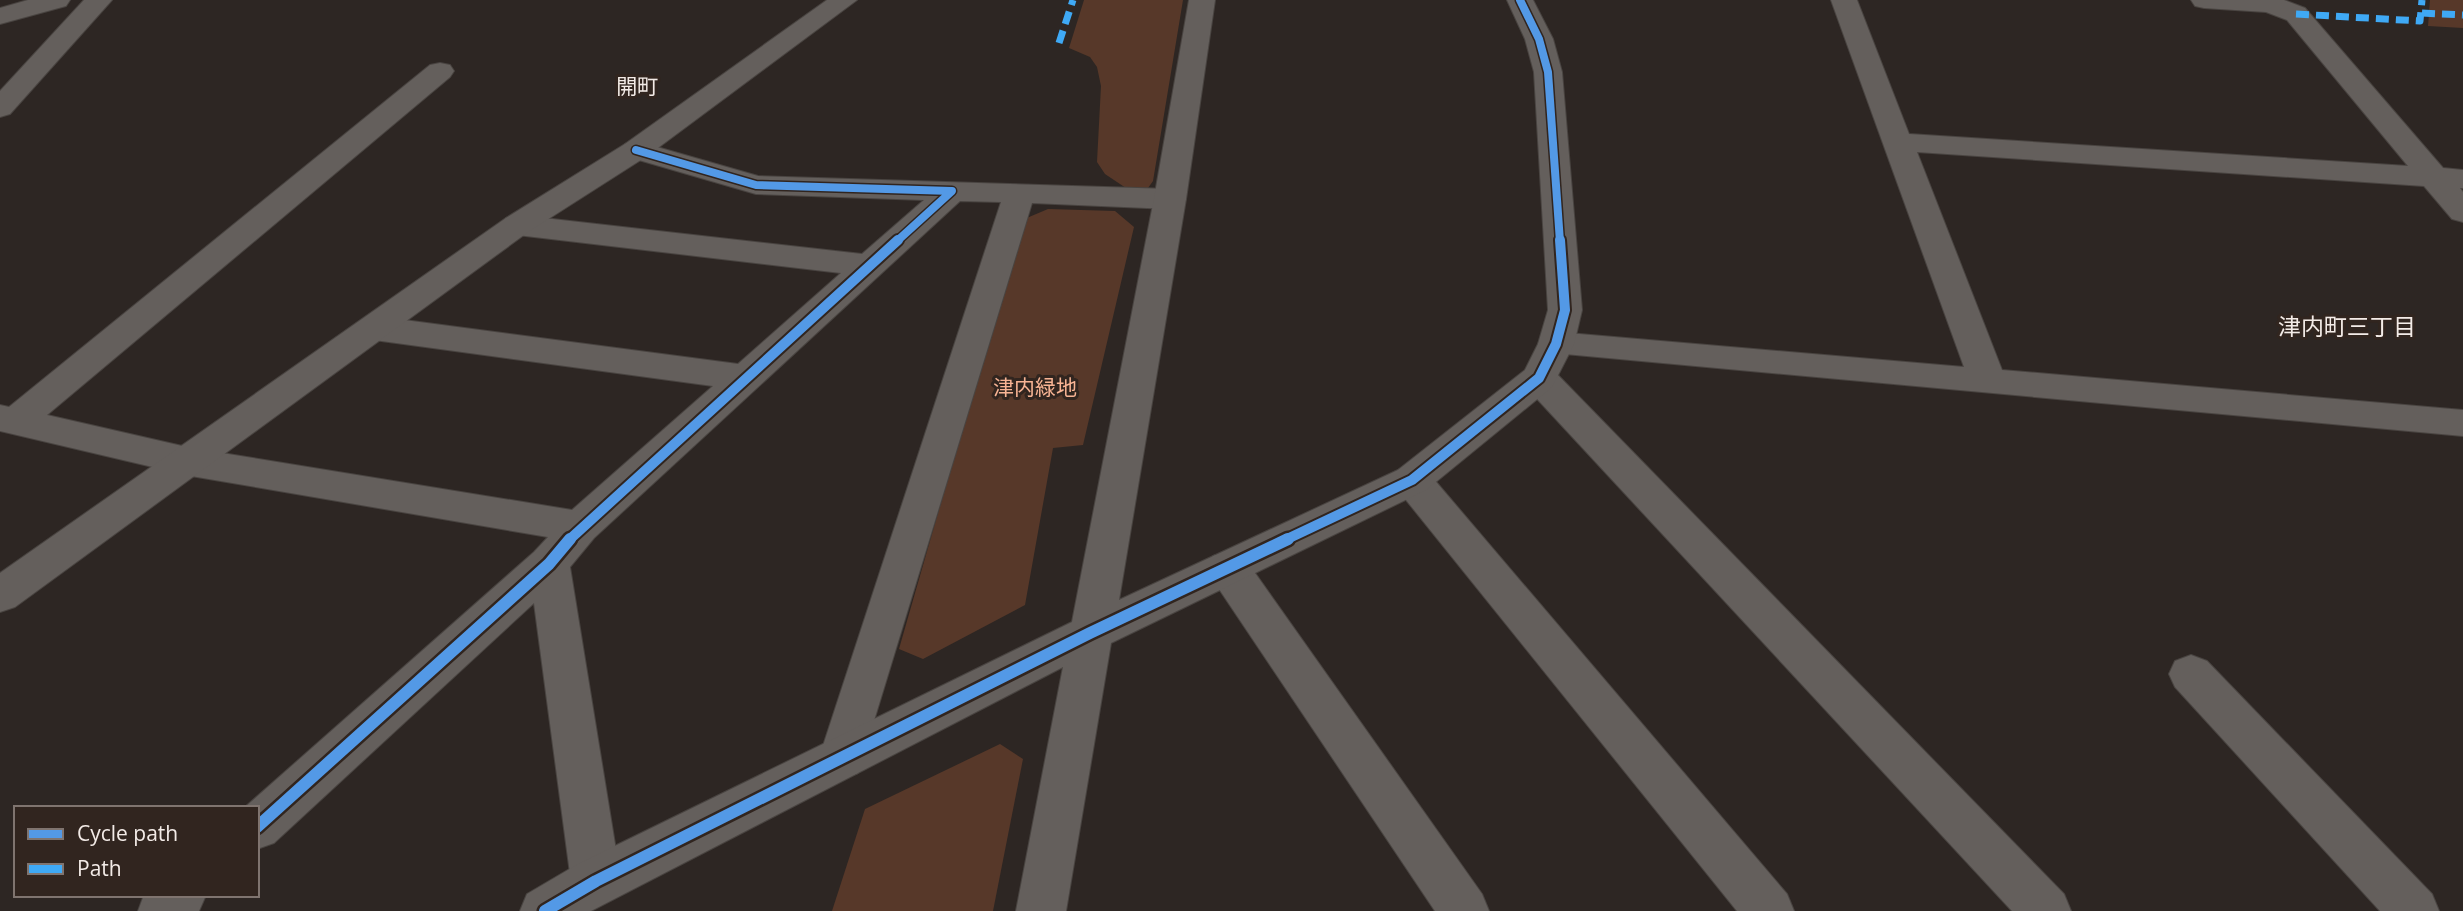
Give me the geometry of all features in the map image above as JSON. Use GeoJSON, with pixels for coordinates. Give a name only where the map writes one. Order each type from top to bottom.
{"type":"FeatureCollection","features":[{"type":"Feature","properties":{"kind":"street"},"geometry":{"type":"LineString","coordinates":[[0,16],[57,0]]}},
{"type":"Feature","properties":{"kind":"street"},"geometry":{"type":"LineString","coordinates":[[0,108],[99,0]]}},
{"type":"Feature","properties":{"kind":"street"},"geometry":{"type":"LineString","coordinates":[[0,595],[191,462],[517,225],[636,150],[844,0]]}},
{"type":"Feature","properties":{"kind":"street"},"geometry":{"type":"LineString","coordinates":[[1041,911],[1170,199],[1202,0]]}},
{"type":"Feature","properties":{"kind":"street"},"geometry":{"type":"LineString","coordinates":[[1844,0],[1988,382]]}},
{"type":"Feature","properties":{"kind":"street"},"geometry":{"type":"LineString","coordinates":[[2204,0],[2270,4],[2296,14],[2449,179],[2463,212]]}},
{"type":"Feature","properties":{"kind":"street"},"geometry":{"type":"LineString","coordinates":[[545,911],[596,881],[1090,633],[1412,480],[1547,361],[1565,310],[1548,72],[1526,2]]}},
{"type":"Feature","properties":{"kind":"street"},"geometry":{"type":"LineString","coordinates":[[8,420],[440,71]]}},
{"type":"Feature","properties":{"kind":"street"},"geometry":{"type":"LineString","coordinates":[[1899,142],[2449,179]]}},
{"type":"Feature","properties":{"kind":"street"},"geometry":{"type":"LineString","coordinates":[[636,150],[756,185],[1170,199]]}},
{"type":"Feature","properties":{"kind":"street"},"geometry":{"type":"LineString","coordinates":[[259,825],[549,564],[580,527],[952,191]]}},
{"type":"Feature","properties":{"kind":"street"},"geometry":{"type":"LineString","coordinates":[[842,758],[1019,195]]}},
{"type":"Feature","properties":{"kind":"street"},"geometry":{"type":"LineString","coordinates":[[517,225],[868,265]]}},
{"type":"Feature","properties":{"kind":"street"},"geometry":{"type":"LineString","coordinates":[[374,328],[747,378]]}},
{"type":"Feature","properties":{"kind":"street"},"geometry":{"type":"LineString","coordinates":[[1547,361],[1988,382],[2463,422]]}},
{"type":"Feature","properties":{"kind":"street"},"geometry":{"type":"LineString","coordinates":[[1547,361],[2046,911]]}},
{"type":"Feature","properties":{"kind":"street"},"geometry":{"type":"LineString","coordinates":[[8,420],[191,462],[580,527]]}},
{"type":"Feature","properties":{"kind":"street"},"geometry":{"type":"LineString","coordinates":[[1412,480],[1769,911]]}},
{"type":"Feature","properties":{"kind":"street"},"geometry":{"type":"LineString","coordinates":[[549,564],[596,881]]}},
{"type":"Feature","properties":{"kind":"street"},"geometry":{"type":"LineString","coordinates":[[1228,568],[1464,911]]}},
{"type":"Feature","properties":{"kind":"street"},"geometry":{"type":"LineString","coordinates":[[2191,674],[2414,911]]}},
{"type":"Feature","properties":{"kind":"street"},"geometry":{"type":"LineString","coordinates":[[163,911],[179,897]]}},
{"type":"Feature","properties":{"kind":"green space"},"geometry":{"type":"Polygon","coordinates":[[[1084,0],[1183,0],[1153,181],[1148,188],[1126,188],[1105,174],[1097,162],[1101,86],[1097,67],[1090,57],[1069,48],[1084,0]]]}},
{"type":"Feature","properties":{"kind":"green space"},"geometry":{"type":"Polygon","coordinates":[[[2430,0],[2463,0],[2463,28],[2428,26],[2430,0]]]}},
{"type":"Feature","properties":{"kind":"green space","name":"津内緑地"},"geometry":{"type":"Polygon","coordinates":[[[1048,209],[1115,211],[1134,227],[1083,445],[1053,448],[1025,605],[923,659],[899,649],[1022,220],[1048,209]]]}},
{"type":"Feature","properties":{"kind":"green space"},"geometry":{"type":"Polygon","coordinates":[[[1000,744],[1023,759],[993,911],[832,911],[865,809],[1000,744]]]}},
{"type":"Feature","properties":{"kind":"marked path"},"geometry":{"type":"LineString","coordinates":[[1059,43],[1073,0]]}},
{"type":"Feature","properties":{"kind":"marked path"},"geometry":{"type":"LineString","coordinates":[[2296,14],[2420,21],[2422,0]]}},
{"type":"Feature","properties":{"kind":"marked path"},"geometry":{"type":"LineString","coordinates":[[2422,13],[2463,15]]}},
{"type":"Feature","properties":{"kind":"cycle path"},"geometry":{"type":"LineString","coordinates":[[545,911],[596,881],[1090,633],[1412,480],[1539,378],[1556,344],[1565,310],[1548,72],[1539,39],[1520,0]]}},
{"type":"Feature","properties":{"kind":"cycle path"},"geometry":{"type":"LineString","coordinates":[[259,825],[549,564],[580,527],[952,191],[756,185],[636,150]]}},
{"type":"Feature","properties":{"kind":"district","name":"開町"},"geometry":{"type":"Point","coordinates":[637,86]}},
{"type":"Feature","properties":{"kind":"district","name":"津内町三丁目"},"geometry":{"type":"Point","coordinates":[2347,326]}}]}
